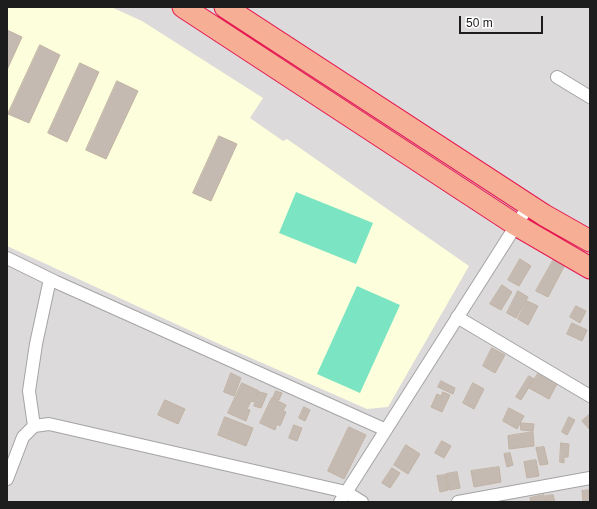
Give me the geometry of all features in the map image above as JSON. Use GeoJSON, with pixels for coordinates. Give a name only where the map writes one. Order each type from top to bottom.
{"type":"FeatureCollection","features":[{"type":"Feature","properties":{"kind":"highway"},"geometry":{"type":"LineString","coordinates":[[183,7],[516,225],[590,268]]}},
{"type":"Feature","properties":{"kind":"highway"},"geometry":{"type":"LineString","coordinates":[[225,7],[529,205],[590,241]]}},
{"type":"Feature","properties":{"kind":"street"},"geometry":{"type":"LineString","coordinates":[[557,78],[590,97]]}},
{"type":"Feature","properties":{"kind":"street"},"geometry":{"type":"LineString","coordinates":[[343,497],[529,205]]}},
{"type":"Feature","properties":{"kind":"street"},"geometry":{"type":"LineString","coordinates":[[7,258],[50,279],[386,430]]}},
{"type":"Feature","properties":{"kind":"street"},"geometry":{"type":"LineString","coordinates":[[34,426],[29,390],[36,344],[50,279]]}},
{"type":"Feature","properties":{"kind":"street"},"geometry":{"type":"LineString","coordinates":[[458,317],[590,396]]}},
{"type":"Feature","properties":{"kind":"street"},"geometry":{"type":"LineString","coordinates":[[7,479],[23,437],[34,426],[49,424],[362,502]]}},
{"type":"Feature","properties":{"kind":"street"},"geometry":{"type":"LineString","coordinates":[[458,502],[590,478]]}},
{"type":"Feature","properties":{"kind":"shaded area"},"geometry":{"type":"Polygon","coordinates":[[[7,7],[590,7],[590,502],[7,502],[7,7]]]}},
{"type":"Feature","properties":{"kind":"shaded area"},"geometry":{"type":"Polygon","coordinates":[[[7,7],[111,7],[142,21],[263,98],[250,118],[283,141],[287,139],[469,266],[388,407],[367,409],[217,343],[7,246],[7,7]]]}},
{"type":"Feature","properties":{"kind":"green space"},"geometry":{"type":"Polygon","coordinates":[[[296,192],[373,223],[356,264],[279,233],[296,192]]]}},
{"type":"Feature","properties":{"kind":"green space"},"geometry":{"type":"Polygon","coordinates":[[[357,286],[400,305],[360,393],[317,374],[357,286]]]}},
{"type":"Feature","properties":{"kind":"building"},"geometry":{"type":"Polygon","coordinates":[[[7,30],[22,37],[7,70],[7,30]]]}},
{"type":"Feature","properties":{"kind":"building"},"geometry":{"type":"Polygon","coordinates":[[[40,45],[60,55],[29,123],[8,114],[40,45]]]}},
{"type":"Feature","properties":{"kind":"building"},"geometry":{"type":"Polygon","coordinates":[[[80,63],[99,72],[67,142],[48,133],[80,63]]]}},
{"type":"Feature","properties":{"kind":"building"},"geometry":{"type":"Polygon","coordinates":[[[117,81],[138,91],[106,159],[86,150],[117,81]]]}},
{"type":"Feature","properties":{"kind":"building"},"geometry":{"type":"Polygon","coordinates":[[[219,136],[237,144],[211,201],[193,193],[219,136]]]}},
{"type":"Feature","properties":{"kind":"building"},"geometry":{"type":"Polygon","coordinates":[[[520,259],[531,266],[519,286],[508,280],[520,259]]]}},
{"type":"Feature","properties":{"kind":"building"},"geometry":{"type":"Polygon","coordinates":[[[554,259],[565,265],[548,297],[536,291],[554,259]]]}},
{"type":"Feature","properties":{"kind":"building"},"geometry":{"type":"Polygon","coordinates":[[[502,285],[512,292],[501,310],[490,304],[502,285]]]}},
{"type":"Feature","properties":{"kind":"building"},"geometry":{"type":"Polygon","coordinates":[[[518,291],[528,297],[516,318],[507,313],[518,291]]]}},
{"type":"Feature","properties":{"kind":"building"},"geometry":{"type":"Polygon","coordinates":[[[527,301],[538,306],[528,325],[518,319],[527,301]]]}},
{"type":"Feature","properties":{"kind":"building"},"geometry":{"type":"Polygon","coordinates":[[[576,306],[586,311],[580,323],[570,317],[576,306]]]}},
{"type":"Feature","properties":{"kind":"building"},"geometry":{"type":"Polygon","coordinates":[[[572,323],[587,330],[582,341],[567,334],[572,323]]]}},
{"type":"Feature","properties":{"kind":"building"},"geometry":{"type":"Polygon","coordinates":[[[492,348],[505,355],[495,373],[483,366],[492,348]]]}},
{"type":"Feature","properties":{"kind":"building"},"geometry":{"type":"Polygon","coordinates":[[[539,372],[558,382],[549,399],[529,388],[539,372]]]}},
{"type":"Feature","properties":{"kind":"building"},"geometry":{"type":"Polygon","coordinates":[[[231,373],[241,378],[234,396],[224,392],[231,373]]]}},
{"type":"Feature","properties":{"kind":"building"},"geometry":{"type":"Polygon","coordinates":[[[529,376],[534,379],[521,400],[516,397],[529,376]]]}},
{"type":"Feature","properties":{"kind":"building"},"geometry":{"type":"Polygon","coordinates":[[[441,381],[455,388],[453,394],[438,387],[441,381]]]}},
{"type":"Feature","properties":{"kind":"building"},"geometry":{"type":"Polygon","coordinates":[[[242,383],[259,391],[254,402],[251,401],[247,409],[250,410],[246,421],[228,413],[242,383]]]}},
{"type":"Feature","properties":{"kind":"building"},"geometry":{"type":"Polygon","coordinates":[[[473,383],[484,389],[474,409],[463,403],[473,383]]]}},
{"type":"Feature","properties":{"kind":"building"},"geometry":{"type":"Polygon","coordinates":[[[276,391],[282,393],[279,400],[273,398],[276,391]]]}},
{"type":"Feature","properties":{"kind":"building"},"geometry":{"type":"Polygon","coordinates":[[[260,392],[267,394],[261,408],[254,406],[260,392]]]}},
{"type":"Feature","properties":{"kind":"building"},"geometry":{"type":"Polygon","coordinates":[[[443,392],[450,395],[442,412],[431,407],[437,394],[441,396],[443,392]]]}},
{"type":"Feature","properties":{"kind":"building"},"geometry":{"type":"Polygon","coordinates":[[[272,398],[286,405],[283,411],[286,412],[280,426],[277,424],[275,430],[260,423],[272,398]]]}},
{"type":"Feature","properties":{"kind":"building"},"geometry":{"type":"Polygon","coordinates":[[[165,400],[185,409],[178,424],[158,415],[165,400]]]}},
{"type":"Feature","properties":{"kind":"building"},"geometry":{"type":"Polygon","coordinates":[[[304,407],[310,410],[305,421],[299,418],[304,407]]]}},
{"type":"Feature","properties":{"kind":"building"},"geometry":{"type":"Polygon","coordinates":[[[509,408],[524,416],[517,429],[503,421],[509,408]]]}},
{"type":"Feature","properties":{"kind":"building"},"geometry":{"type":"Polygon","coordinates":[[[589,415],[590,417],[590,430],[582,421],[589,415]]]}},
{"type":"Feature","properties":{"kind":"building"},"geometry":{"type":"Polygon","coordinates":[[[225,417],[253,428],[246,446],[218,435],[225,417]]]}},
{"type":"Feature","properties":{"kind":"building"},"geometry":{"type":"Polygon","coordinates":[[[569,417],[575,420],[567,435],[562,432],[569,417]]]}},
{"type":"Feature","properties":{"kind":"building"},"geometry":{"type":"Polygon","coordinates":[[[521,423],[534,424],[533,431],[521,430],[521,423]]]}},
{"type":"Feature","properties":{"kind":"building"},"geometry":{"type":"Polygon","coordinates":[[[294,425],[302,428],[297,441],[289,438],[294,425]]]}},
{"type":"Feature","properties":{"kind":"building"},"geometry":{"type":"Polygon","coordinates":[[[349,427],[366,435],[344,479],[328,471],[349,427]]]}},
{"type":"Feature","properties":{"kind":"building"},"geometry":{"type":"Polygon","coordinates":[[[533,432],[534,446],[509,449],[508,436],[533,432]]]}},
{"type":"Feature","properties":{"kind":"building"},"geometry":{"type":"Polygon","coordinates":[[[442,441],[451,446],[444,458],[435,453],[442,441]]]}},
{"type":"Feature","properties":{"kind":"building"},"geometry":{"type":"Polygon","coordinates":[[[561,443],[569,444],[568,457],[564,457],[564,463],[560,462],[561,443]]]}},
{"type":"Feature","properties":{"kind":"building"},"geometry":{"type":"Polygon","coordinates":[[[406,445],[420,454],[408,474],[394,465],[406,445]]]}},
{"type":"Feature","properties":{"kind":"building"},"geometry":{"type":"Polygon","coordinates":[[[544,447],[548,464],[540,465],[536,448],[544,447]]]}},
{"type":"Feature","properties":{"kind":"building"},"geometry":{"type":"Polygon","coordinates":[[[510,453],[513,465],[507,467],[504,454],[510,453]]]}},
{"type":"Feature","properties":{"kind":"building"},"geometry":{"type":"Polygon","coordinates":[[[536,460],[539,476],[527,478],[524,462],[536,460]]]}},
{"type":"Feature","properties":{"kind":"building"},"geometry":{"type":"Polygon","coordinates":[[[499,467],[501,482],[474,487],[471,471],[499,467]]]}},
{"type":"Feature","properties":{"kind":"building"},"geometry":{"type":"Polygon","coordinates":[[[392,468],[400,473],[390,488],[382,483],[392,468]]]}},
{"type":"Feature","properties":{"kind":"building"},"geometry":{"type":"Polygon","coordinates":[[[457,472],[460,488],[449,490],[446,474],[457,472]]]}},
{"type":"Feature","properties":{"kind":"building"},"geometry":{"type":"Polygon","coordinates":[[[445,475],[448,490],[440,492],[437,476],[445,475]]]}},
{"type":"Feature","properties":{"kind":"building"},"geometry":{"type":"Polygon","coordinates":[[[590,490],[590,502],[583,502],[582,491],[590,490]]]}},
{"type":"Feature","properties":{"kind":"building"},"geometry":{"type":"Polygon","coordinates":[[[544,495],[546,502],[531,502],[530,498],[544,495]]]}},
{"type":"Feature","properties":{"kind":"building"},"geometry":{"type":"Polygon","coordinates":[[[553,495],[555,502],[547,502],[546,496],[553,495]]]}}]}
